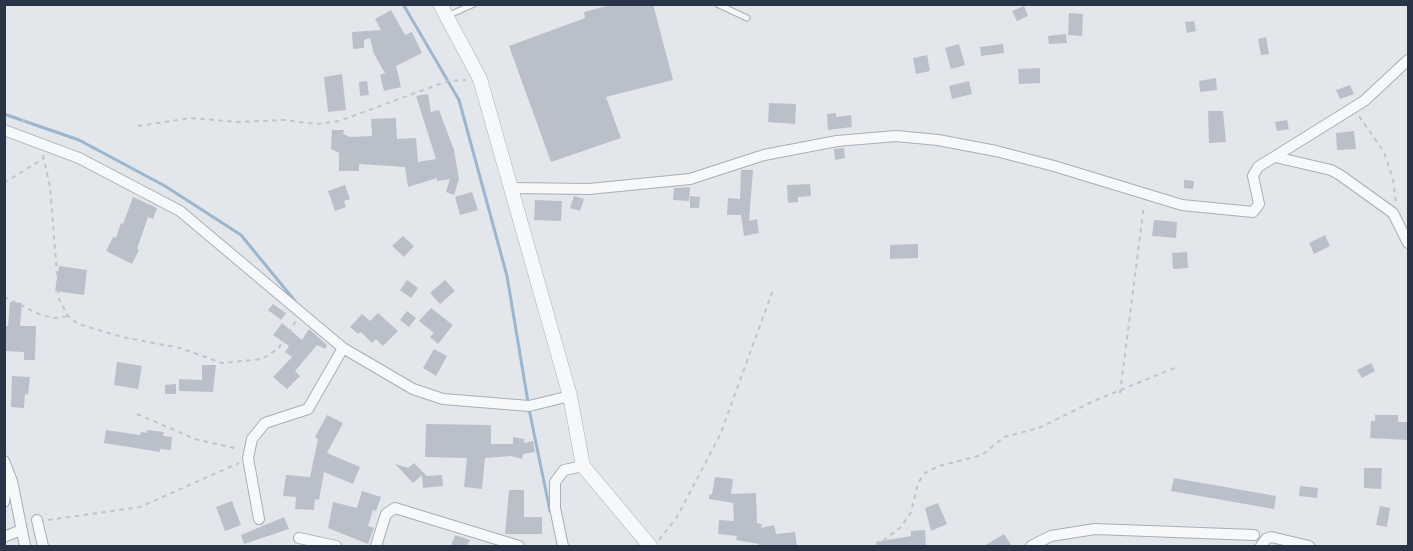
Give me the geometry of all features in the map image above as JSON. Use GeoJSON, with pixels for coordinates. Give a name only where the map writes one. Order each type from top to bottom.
{"type":"FeatureCollection","features":[{"type":"Feature","properties":{"kind":"street"},"geometry":{"type":"LineString","coordinates":[[443,11],[480,79],[570,396],[583,466],[652,546]]}},
{"type":"Feature","properties":{"kind":"street"},"geometry":{"type":"LineString","coordinates":[[512,188],[589,189],[690,179],[764,155],[837,141],[896,136],[938,140],[996,151],[1182,205],[1253,212],[1259,204],[1254,171],[1364,101],[1408,60]]}},
{"type":"Feature","properties":{"kind":"street"},"geometry":{"type":"LineString","coordinates":[[4,130],[80,159],[180,211],[343,348],[412,390],[443,399],[529,406],[570,396]]}},
{"type":"Feature","properties":{"kind":"street"},"geometry":{"type":"LineString","coordinates":[[1275,157],[1331,170],[1386,207],[1397,218],[1408,243]]}},
{"type":"Feature","properties":{"kind":"street"},"geometry":{"type":"LineString","coordinates":[[260,519],[248,455],[252,440],[265,423],[308,409],[343,348]]}},
{"type":"Feature","properties":{"kind":"street"},"geometry":{"type":"LineString","coordinates":[[4,502],[6,465]]}},
{"type":"Feature","properties":{"kind":"street"},"geometry":{"type":"LineString","coordinates":[[6,465],[25,546]]}},
{"type":"Feature","properties":{"kind":"street"},"geometry":{"type":"LineString","coordinates":[[562,546],[555,508],[555,483],[564,470],[583,466]]}},
{"type":"Feature","properties":{"kind":"street"},"geometry":{"type":"LineString","coordinates":[[376,546],[386,514],[395,508],[519,546]]}},
{"type":"Feature","properties":{"kind":"street"},"geometry":{"type":"LineString","coordinates":[[37,520],[43,546]]}},
{"type":"Feature","properties":{"kind":"street"},"geometry":{"type":"LineString","coordinates":[[1031,546],[1051,536],[1095,529],[1254,535]]}},
{"type":"Feature","properties":{"kind":"street"},"geometry":{"type":"LineString","coordinates":[[4,537],[21,530]]}},
{"type":"Feature","properties":{"kind":"street"},"geometry":{"type":"LineString","coordinates":[[1261,546],[1266,539],[1271,537],[1309,546]]}},
{"type":"Feature","properties":{"kind":"street"},"geometry":{"type":"LineString","coordinates":[[299,538],[336,546]]}},
{"type":"Feature","properties":{"kind":"lane"},"geometry":{"type":"LineString","coordinates":[[443,11],[474,4]]}},
{"type":"Feature","properties":{"kind":"lane"},"geometry":{"type":"LineString","coordinates":[[717,4],[747,18]]}},
{"type":"Feature","properties":{"kind":"path"},"geometry":{"type":"LineString","coordinates":[[138,126],[191,118],[237,122],[284,120],[316,124],[339,121],[448,81],[480,79]]}},
{"type":"Feature","properties":{"kind":"path"},"geometry":{"type":"LineString","coordinates":[[1357,114],[1384,152],[1393,179],[1397,218]]}},
{"type":"Feature","properties":{"kind":"path"},"geometry":{"type":"LineString","coordinates":[[22,119],[45,159],[50,187],[56,286],[59,299],[68,316],[78,324],[95,330],[180,348],[222,363],[262,359],[278,349],[301,314]]}},
{"type":"Feature","properties":{"kind":"path"},"geometry":{"type":"LineString","coordinates":[[4,183],[45,159]]}},
{"type":"Feature","properties":{"kind":"path"},"geometry":{"type":"LineString","coordinates":[[1120,393],[1145,193]]}},
{"type":"Feature","properties":{"kind":"path"},"geometry":{"type":"LineString","coordinates":[[652,546],[677,517],[720,435],[773,290]]}},
{"type":"Feature","properties":{"kind":"path"},"geometry":{"type":"LineString","coordinates":[[4,297],[40,315],[54,318],[68,316]]}},
{"type":"Feature","properties":{"kind":"path"},"geometry":{"type":"LineString","coordinates":[[876,546],[901,527],[911,512],[918,483],[925,473],[939,466],[982,455],[1004,437],[1039,428],[1096,400],[1120,393],[1177,367]]}},
{"type":"Feature","properties":{"kind":"path"},"geometry":{"type":"LineString","coordinates":[[137,414],[195,439],[248,455]]}},
{"type":"Feature","properties":{"kind":"path"},"geometry":{"type":"LineString","coordinates":[[37,520],[140,507],[248,455]]}},
{"type":"Feature","properties":{"kind":"building"},"geometry":{"type":"Polygon","coordinates":[[[614,4],[653,4],[673,80],[606,97],[621,138],[551,162],[509,46],[585,18],[584,12],[614,4]]]}},
{"type":"Feature","properties":{"kind":"building"},"geometry":{"type":"Polygon","coordinates":[[[1024,6],[1028,16],[1017,21],[1012,11],[1024,6]]]}},
{"type":"Feature","properties":{"kind":"building"},"geometry":{"type":"Polygon","coordinates":[[[391,10],[405,35],[412,32],[422,53],[396,66],[401,87],[384,91],[380,75],[385,73],[374,54],[370,38],[364,40],[364,48],[353,49],[352,32],[381,30],[375,19],[391,10]]]}},
{"type":"Feature","properties":{"kind":"building"},"geometry":{"type":"Polygon","coordinates":[[[1069,13],[1083,14],[1082,36],[1068,35],[1069,13]]]}},
{"type":"Feature","properties":{"kind":"building"},"geometry":{"type":"Polygon","coordinates":[[[1194,21],[1196,31],[1187,33],[1185,22],[1194,21]]]}},
{"type":"Feature","properties":{"kind":"building"},"geometry":{"type":"Polygon","coordinates":[[[1066,34],[1067,43],[1049,44],[1048,36],[1066,34]]]}},
{"type":"Feature","properties":{"kind":"building"},"geometry":{"type":"Polygon","coordinates":[[[1266,37],[1269,54],[1261,55],[1258,39],[1266,37]]]}},
{"type":"Feature","properties":{"kind":"building"},"geometry":{"type":"Polygon","coordinates":[[[959,44],[965,65],[951,69],[945,48],[959,44]]]}},
{"type":"Feature","properties":{"kind":"building"},"geometry":{"type":"Polygon","coordinates":[[[1003,44],[1004,53],[981,56],[980,47],[1003,44]]]}},
{"type":"Feature","properties":{"kind":"building"},"geometry":{"type":"Polygon","coordinates":[[[927,55],[930,71],[916,74],[913,58],[927,55]]]}},
{"type":"Feature","properties":{"kind":"building"},"geometry":{"type":"Polygon","coordinates":[[[1040,68],[1040,83],[1019,84],[1018,69],[1040,68]]]}},
{"type":"Feature","properties":{"kind":"building"},"geometry":{"type":"Polygon","coordinates":[[[342,74],[346,110],[328,112],[324,77],[342,74]]]}},
{"type":"Feature","properties":{"kind":"building"},"geometry":{"type":"Polygon","coordinates":[[[1216,78],[1217,90],[1200,92],[1199,81],[1216,78]]]}},
{"type":"Feature","properties":{"kind":"building"},"geometry":{"type":"Polygon","coordinates":[[[367,81],[369,95],[360,96],[359,82],[367,81]]]}},
{"type":"Feature","properties":{"kind":"building"},"geometry":{"type":"Polygon","coordinates":[[[969,81],[972,94],[952,99],[949,86],[969,81]]]}},
{"type":"Feature","properties":{"kind":"building"},"geometry":{"type":"Polygon","coordinates":[[[1350,85],[1354,94],[1340,99],[1336,90],[1350,85]]]}},
{"type":"Feature","properties":{"kind":"building"},"geometry":{"type":"Polygon","coordinates":[[[428,94],[431,112],[439,110],[454,150],[459,179],[454,195],[446,192],[450,179],[437,181],[437,178],[408,187],[405,167],[359,164],[359,171],[339,171],[339,153],[331,149],[332,130],[344,130],[343,134],[350,137],[372,136],[371,119],[396,118],[397,139],[416,138],[418,162],[436,159],[416,96],[428,94]]]}},
{"type":"Feature","properties":{"kind":"building"},"geometry":{"type":"Polygon","coordinates":[[[769,103],[796,104],[795,124],[768,122],[769,103]]]}},
{"type":"Feature","properties":{"kind":"building"},"geometry":{"type":"Polygon","coordinates":[[[1208,111],[1223,111],[1226,142],[1209,143],[1208,111]]]}},
{"type":"Feature","properties":{"kind":"building"},"geometry":{"type":"Polygon","coordinates":[[[836,113],[836,117],[851,115],[852,127],[828,130],[827,114],[836,113]]]}},
{"type":"Feature","properties":{"kind":"building"},"geometry":{"type":"Polygon","coordinates":[[[1287,120],[1289,129],[1277,131],[1275,122],[1287,120]]]}},
{"type":"Feature","properties":{"kind":"building"},"geometry":{"type":"Polygon","coordinates":[[[1354,131],[1356,149],[1337,150],[1336,133],[1354,131]]]}},
{"type":"Feature","properties":{"kind":"building"},"geometry":{"type":"Polygon","coordinates":[[[844,148],[845,158],[835,160],[834,149],[844,148]]]}},
{"type":"Feature","properties":{"kind":"building"},"geometry":{"type":"Polygon","coordinates":[[[741,170],[753,170],[749,221],[757,219],[759,233],[744,236],[741,215],[727,215],[728,198],[740,199],[741,170]]]}},
{"type":"Feature","properties":{"kind":"building"},"geometry":{"type":"Polygon","coordinates":[[[1184,180],[1194,181],[1193,189],[1184,188],[1184,180]]]}},
{"type":"Feature","properties":{"kind":"building"},"geometry":{"type":"Polygon","coordinates":[[[810,184],[811,196],[798,197],[798,202],[788,203],[787,185],[810,184]]]}},
{"type":"Feature","properties":{"kind":"building"},"geometry":{"type":"Polygon","coordinates":[[[345,185],[350,199],[344,201],[346,207],[335,211],[328,191],[345,185]]]}},
{"type":"Feature","properties":{"kind":"building"},"geometry":{"type":"Polygon","coordinates":[[[690,187],[689,201],[673,200],[674,188],[690,187]]]}},
{"type":"Feature","properties":{"kind":"building"},"geometry":{"type":"Polygon","coordinates":[[[472,192],[478,210],[460,215],[455,197],[472,192]]]}},
{"type":"Feature","properties":{"kind":"building"},"geometry":{"type":"Polygon","coordinates":[[[574,196],[584,199],[580,211],[570,208],[574,196]]]}},
{"type":"Feature","properties":{"kind":"building"},"geometry":{"type":"Polygon","coordinates":[[[690,196],[700,197],[699,208],[690,208],[690,196]]]}},
{"type":"Feature","properties":{"kind":"building"},"geometry":{"type":"Polygon","coordinates":[[[133,197],[157,208],[153,219],[148,217],[137,249],[139,250],[132,264],[106,251],[113,237],[116,238],[121,223],[123,224],[133,197]]]}},
{"type":"Feature","properties":{"kind":"building"},"geometry":{"type":"Polygon","coordinates":[[[535,200],[562,201],[561,221],[534,220],[535,200]]]}},
{"type":"Feature","properties":{"kind":"building"},"geometry":{"type":"Polygon","coordinates":[[[1154,220],[1177,222],[1176,238],[1152,236],[1154,220]]]}},
{"type":"Feature","properties":{"kind":"building"},"geometry":{"type":"Polygon","coordinates":[[[1325,235],[1330,246],[1314,254],[1309,243],[1325,235]]]}},
{"type":"Feature","properties":{"kind":"building"},"geometry":{"type":"Polygon","coordinates":[[[403,236],[414,246],[404,257],[392,246],[403,236]]]}},
{"type":"Feature","properties":{"kind":"building"},"geometry":{"type":"Polygon","coordinates":[[[918,244],[918,258],[890,259],[890,245],[918,244]]]}},
{"type":"Feature","properties":{"kind":"building"},"geometry":{"type":"Polygon","coordinates":[[[1187,252],[1188,268],[1173,269],[1172,253],[1187,252]]]}},
{"type":"Feature","properties":{"kind":"building"},"geometry":{"type":"Polygon","coordinates":[[[59,266],[87,270],[84,295],[55,291],[59,266]]]}},
{"type":"Feature","properties":{"kind":"building"},"geometry":{"type":"Polygon","coordinates":[[[407,280],[418,288],[411,298],[400,290],[407,280]]]}},
{"type":"Feature","properties":{"kind":"building"},"geometry":{"type":"Polygon","coordinates":[[[445,280],[455,291],[440,304],[430,293],[445,280]]]}},
{"type":"Feature","properties":{"kind":"building"},"geometry":{"type":"Polygon","coordinates":[[[10,302],[22,303],[20,326],[36,326],[35,360],[24,360],[24,352],[6,351],[4,326],[8,326],[10,302]]]}},
{"type":"Feature","properties":{"kind":"building"},"geometry":{"type":"Polygon","coordinates":[[[273,304],[286,313],[281,320],[268,310],[273,304]]]}},
{"type":"Feature","properties":{"kind":"building"},"geometry":{"type":"Polygon","coordinates":[[[431,308],[453,325],[438,344],[430,337],[434,333],[419,321],[431,308]]]}},
{"type":"Feature","properties":{"kind":"building"},"geometry":{"type":"Polygon","coordinates":[[[407,311],[416,318],[409,327],[400,320],[407,311]]]}},
{"type":"Feature","properties":{"kind":"building"},"geometry":{"type":"Polygon","coordinates":[[[378,313],[398,331],[383,346],[376,339],[372,343],[361,332],[358,334],[350,327],[362,314],[370,321],[378,313]]]}},
{"type":"Feature","properties":{"kind":"building"},"geometry":{"type":"Polygon","coordinates":[[[282,323],[302,340],[309,329],[327,345],[325,349],[317,345],[295,371],[300,376],[287,389],[273,377],[292,357],[285,352],[289,346],[273,335],[282,323]]]}},
{"type":"Feature","properties":{"kind":"building"},"geometry":{"type":"Polygon","coordinates":[[[434,349],[447,356],[436,376],[423,368],[434,349]]]}},
{"type":"Feature","properties":{"kind":"building"},"geometry":{"type":"Polygon","coordinates":[[[117,362],[142,366],[138,389],[114,385],[117,362]]]}},
{"type":"Feature","properties":{"kind":"building"},"geometry":{"type":"Polygon","coordinates":[[[1371,363],[1375,371],[1362,378],[1357,370],[1371,363]]]}},
{"type":"Feature","properties":{"kind":"building"},"geometry":{"type":"Polygon","coordinates":[[[202,365],[216,365],[213,392],[179,391],[179,379],[202,380],[202,365]]]}},
{"type":"Feature","properties":{"kind":"building"},"geometry":{"type":"Polygon","coordinates":[[[12,376],[30,377],[24,408],[11,407],[12,376]]]}},
{"type":"Feature","properties":{"kind":"building"},"geometry":{"type":"Polygon","coordinates":[[[176,384],[176,394],[165,394],[165,385],[176,384]]]}},
{"type":"Feature","properties":{"kind":"building"},"geometry":{"type":"Polygon","coordinates":[[[327,415],[343,423],[327,453],[360,467],[353,484],[324,472],[319,500],[315,499],[314,510],[295,509],[296,497],[283,496],[286,475],[310,477],[318,439],[315,437],[327,415]]]}},
{"type":"Feature","properties":{"kind":"building"},"geometry":{"type":"Polygon","coordinates":[[[1375,415],[1398,415],[1398,422],[1408,422],[1408,440],[1370,438],[1371,421],[1375,421],[1375,415]]]}},
{"type":"Feature","properties":{"kind":"building"},"geometry":{"type":"Polygon","coordinates":[[[426,424],[491,425],[491,444],[513,444],[513,437],[524,439],[524,443],[533,441],[535,452],[523,454],[522,459],[511,456],[485,458],[482,489],[464,487],[467,458],[425,457],[426,424]]]}},
{"type":"Feature","properties":{"kind":"building"},"geometry":{"type":"Polygon","coordinates":[[[106,430],[140,435],[141,432],[147,433],[147,430],[164,432],[163,436],[172,437],[171,450],[160,449],[160,452],[104,443],[106,430]]]}},
{"type":"Feature","properties":{"kind":"building"},"geometry":{"type":"Polygon","coordinates":[[[414,463],[427,476],[442,475],[443,486],[423,488],[422,475],[413,483],[395,464],[408,468],[414,463]]]}},
{"type":"Feature","properties":{"kind":"building"},"geometry":{"type":"Polygon","coordinates":[[[1364,468],[1382,468],[1381,489],[1364,488],[1364,468]]]}},
{"type":"Feature","properties":{"kind":"building"},"geometry":{"type":"Polygon","coordinates":[[[715,477],[733,479],[731,494],[756,493],[757,523],[762,524],[761,528],[774,525],[776,534],[795,532],[797,546],[759,546],[759,544],[736,540],[737,536],[718,534],[719,520],[734,521],[733,503],[709,499],[715,477]]]}},
{"type":"Feature","properties":{"kind":"building"},"geometry":{"type":"Polygon","coordinates":[[[1174,478],[1276,496],[1274,509],[1171,491],[1174,478]]]}},
{"type":"Feature","properties":{"kind":"building"},"geometry":{"type":"Polygon","coordinates":[[[1300,486],[1318,488],[1317,498],[1299,496],[1300,486]]]}},
{"type":"Feature","properties":{"kind":"building"},"geometry":{"type":"Polygon","coordinates":[[[509,490],[524,490],[524,517],[542,517],[542,534],[505,534],[509,490]]]}},
{"type":"Feature","properties":{"kind":"building"},"geometry":{"type":"Polygon","coordinates":[[[362,491],[381,497],[376,511],[373,510],[368,526],[374,528],[368,544],[328,528],[333,502],[357,508],[362,491]]]}},
{"type":"Feature","properties":{"kind":"building"},"geometry":{"type":"Polygon","coordinates":[[[232,501],[241,525],[225,531],[216,507],[232,501]]]}},
{"type":"Feature","properties":{"kind":"building"},"geometry":{"type":"Polygon","coordinates":[[[938,503],[947,524],[931,531],[925,508],[938,503]]]}},
{"type":"Feature","properties":{"kind":"building"},"geometry":{"type":"Polygon","coordinates":[[[1380,506],[1390,508],[1387,527],[1376,525],[1380,506]]]}},
{"type":"Feature","properties":{"kind":"building"},"geometry":{"type":"Polygon","coordinates":[[[284,517],[289,529],[244,544],[241,535],[284,517]]]}},
{"type":"Feature","properties":{"kind":"building"},"geometry":{"type":"Polygon","coordinates":[[[925,530],[926,545],[877,546],[876,542],[911,536],[911,531],[925,530]]]}},
{"type":"Feature","properties":{"kind":"building"},"geometry":{"type":"Polygon","coordinates":[[[1004,534],[1012,546],[984,546],[1004,534]]]}},
{"type":"Feature","properties":{"kind":"building"},"geometry":{"type":"Polygon","coordinates":[[[455,535],[470,540],[467,546],[451,546],[455,535]]]}},
{"type":"Feature","properties":{"kind":"waterway"},"geometry":{"type":"LineString","coordinates":[[403,4],[459,100],[507,276],[528,402]]}},
{"type":"Feature","properties":{"kind":"waterway"},"geometry":{"type":"LineString","coordinates":[[4,114],[79,140],[165,186],[241,235],[295,301]]}},
{"type":"Feature","properties":{"kind":"waterway"},"geometry":{"type":"LineString","coordinates":[[529,409],[550,511]]}}]}
